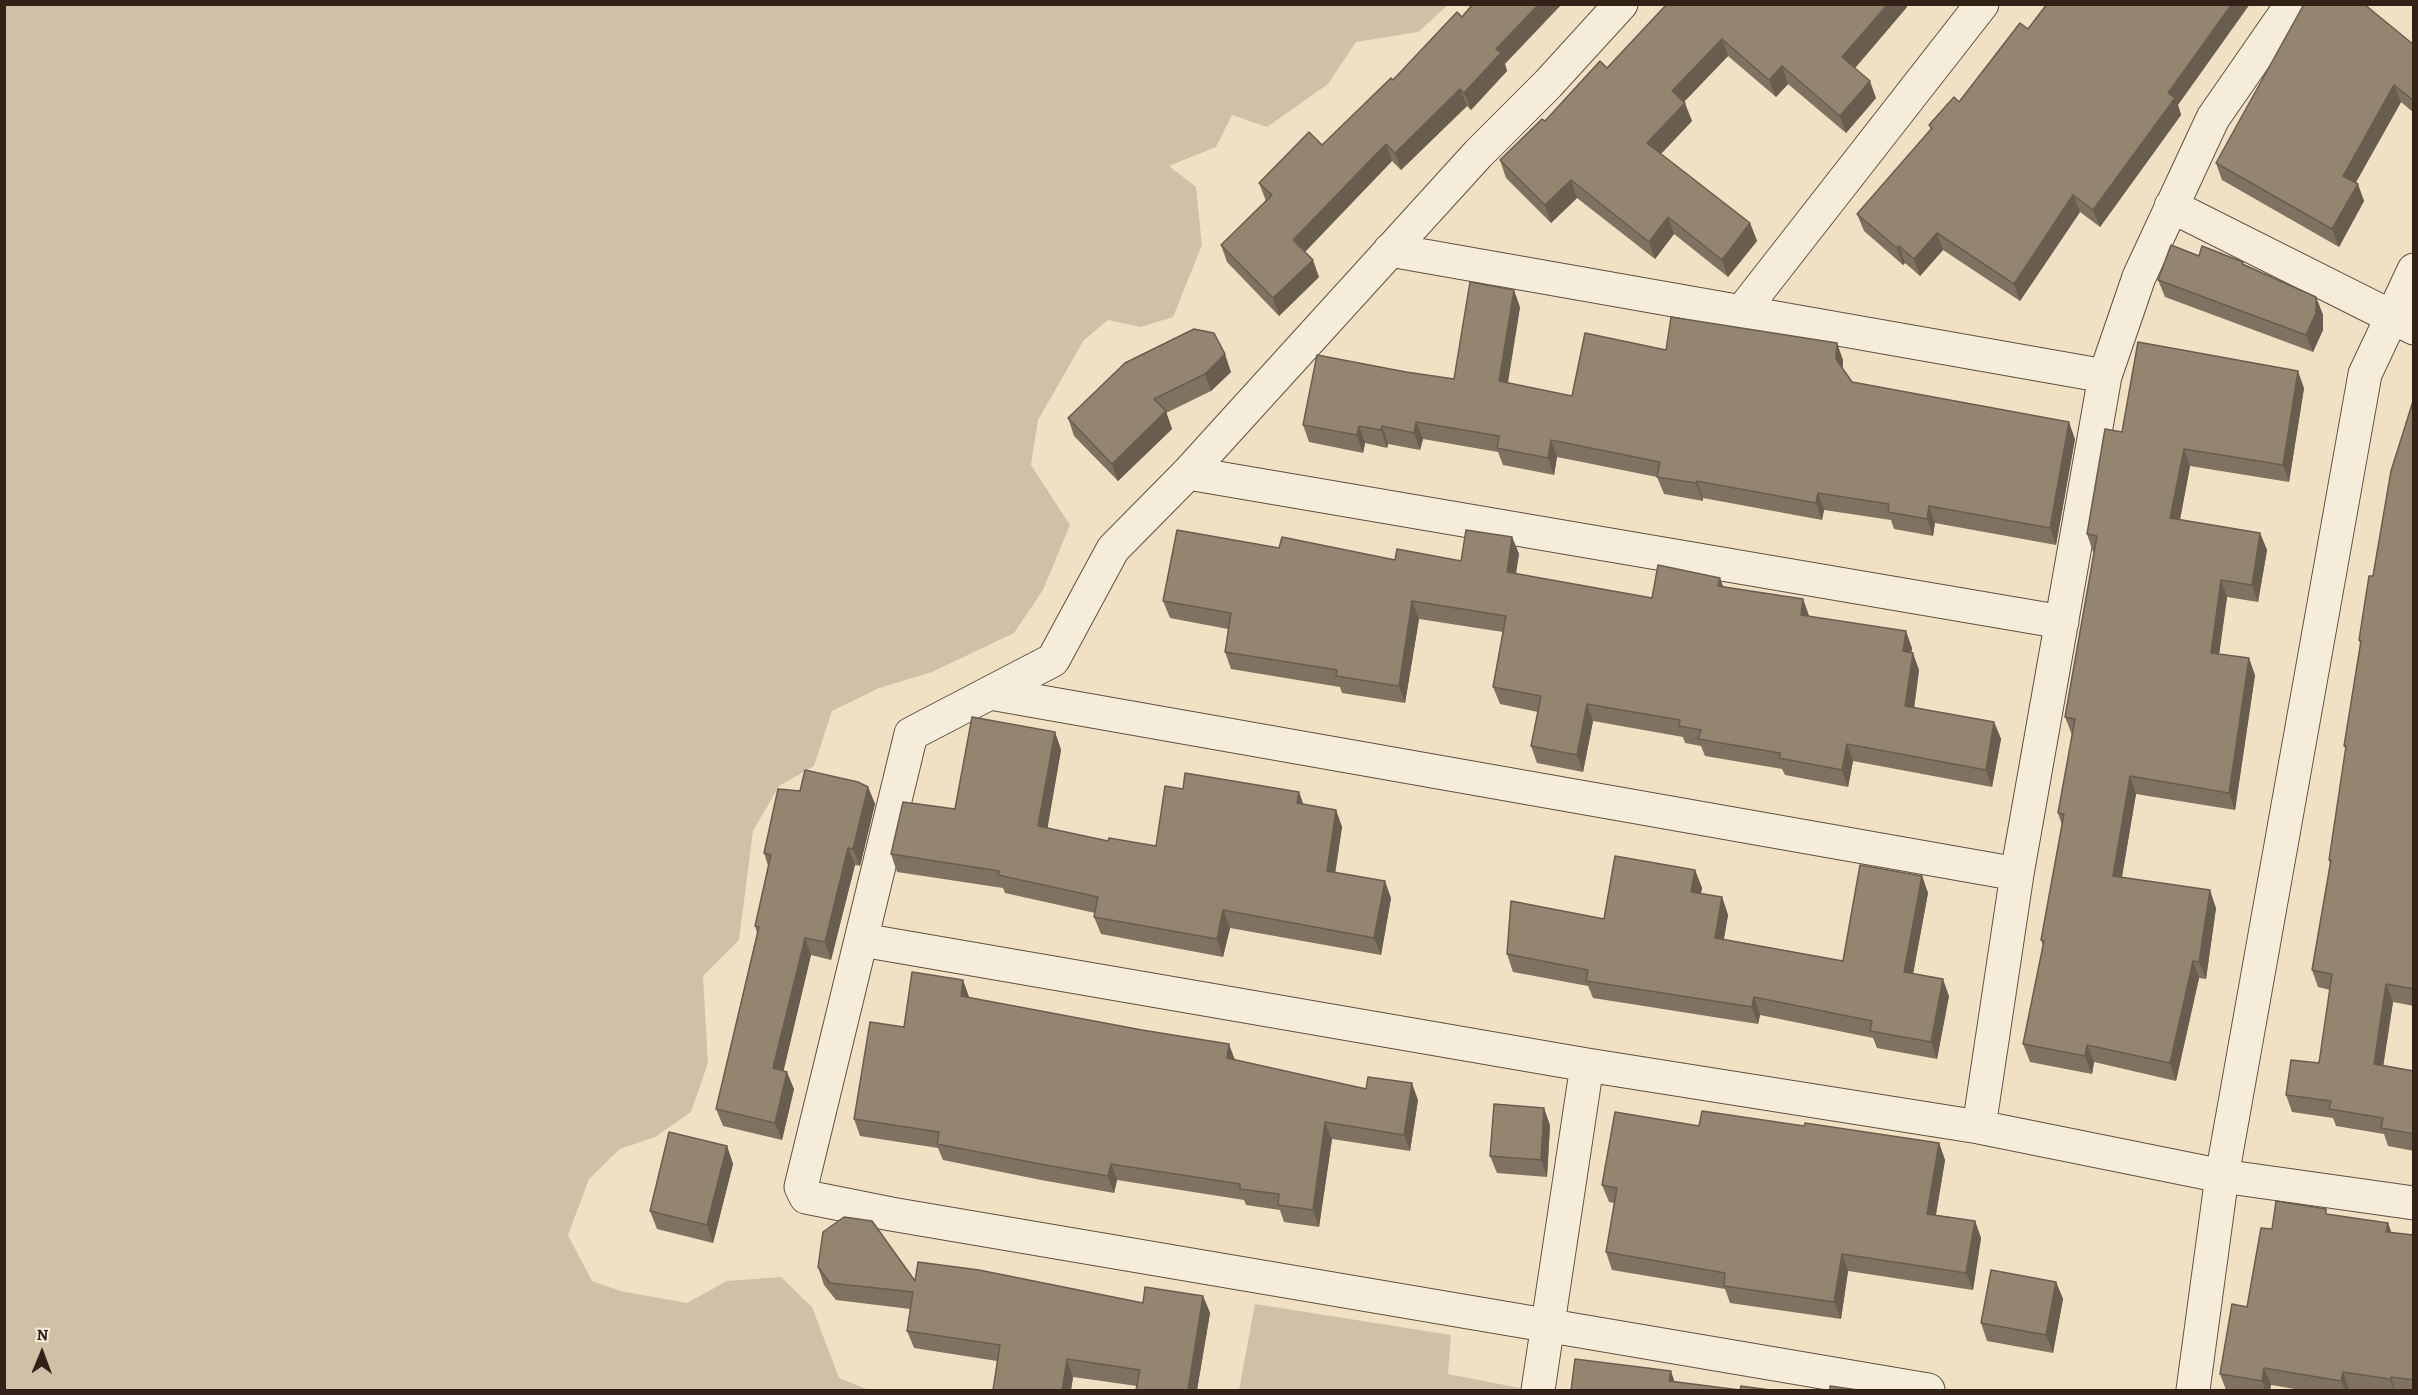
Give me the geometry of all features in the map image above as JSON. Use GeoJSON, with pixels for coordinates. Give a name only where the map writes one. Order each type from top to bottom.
{"type":"FeatureCollection","features":[{"type":"Feature","properties":{"kind":"street"},"geometry":{"type":"LineString","coordinates":[[1621,4],[1390,250],[1188,473],[1113,549],[1053,660],[910,735],[801,1187],[806,1197],[891,1214],[1928,1390]]}},
{"type":"Feature","properties":{"kind":"street"},"geometry":{"type":"LineString","coordinates":[[1743,310],[1982,4]]}},
{"type":"Feature","properties":{"kind":"street"},"geometry":{"type":"LineString","coordinates":[[1979,1127],[2017,874],[2105,376],[2139,277],[2214,118],[2292,4]]}},
{"type":"Feature","properties":{"kind":"street"},"geometry":{"type":"LineString","coordinates":[[2171,206],[2403,322]]}},
{"type":"Feature","properties":{"kind":"street"},"geometry":{"type":"LineString","coordinates":[[1390,250],[1743,310],[2105,376]]}},
{"type":"Feature","properties":{"kind":"street"},"geometry":{"type":"LineString","coordinates":[[2193,1390],[2222,1176],[2365,374],[2403,322],[2414,270]]}},
{"type":"Feature","properties":{"kind":"street"},"geometry":{"type":"LineString","coordinates":[[1188,473],[2062,622]]}},
{"type":"Feature","properties":{"kind":"street"},"geometry":{"type":"LineString","coordinates":[[990,693],[2017,874]]}},
{"type":"Feature","properties":{"kind":"street"},"geometry":{"type":"LineString","coordinates":[[862,940],[1587,1065],[1979,1127],[2222,1176],[2414,1203]]}},
{"type":"Feature","properties":{"kind":"street"},"geometry":{"type":"LineString","coordinates":[[1538,1390],[1587,1065]]}},
{"type":"Feature","properties":{"kind":"shaded area"},"geometry":{"type":"Polygon","coordinates":[[[5,5],[1448,5],[1418,32],[1356,42],[1328,84],[1267,127],[1232,115],[1216,147],[1169,166],[1196,187],[1202,245],[1173,317],[1141,327],[1108,320],[1084,340],[1038,420],[1031,465],[1070,525],[1043,590],[1014,633],[932,672],[879,688],[832,711],[814,766],[779,786],[753,831],[739,940],[703,976],[708,1063],[691,1112],[655,1137],[620,1149],[589,1179],[568,1235],[592,1281],[620,1291],[687,1303],[727,1281],[781,1277],[812,1307],[839,1378],[869,1390],[5,1390],[5,5]]]}},
{"type":"Feature","properties":{"kind":"shaded area"},"geometry":{"type":"Polygon","coordinates":[[[1255,1304],[1451,1335],[1448,1374],[1520,1388],[1519,1390],[1239,1390],[1255,1304]]]}},
{"type":"Feature","properties":{"kind":"building"},"geometry":{"type":"Polygon","coordinates":[[[1473,4],[1539,4],[1496,49],[1501,53],[1464,93],[1460,89],[1395,153],[1386,144],[1293,240],[1313,260],[1273,298],[1221,245],[1272,195],[1259,183],[1309,132],[1322,145],[1391,78],[1393,80],[1457,12],[1462,17],[1473,4]]]}},
{"type":"Feature","properties":{"kind":"building"},"geometry":{"type":"Polygon","coordinates":[[[1667,4],[1888,4],[1842,57],[1870,81],[1840,116],[1782,66],[1769,80],[1722,39],[1672,91],[1685,103],[1647,143],[1750,223],[1722,260],[1668,217],[1649,242],[1571,180],[1545,205],[1500,160],[1542,119],[1545,121],[1600,61],[1607,68],[1667,4]]]}},
{"type":"Feature","properties":{"kind":"building"},"geometry":{"type":"Polygon","coordinates":[[[2047,4],[2232,4],[2168,93],[2175,98],[2093,210],[2073,195],[2014,284],[1937,233],[1914,259],[1899,246],[1897,248],[1857,214],[1932,128],[1929,125],[1954,97],[1959,102],[2020,23],[2028,29],[2047,4]]]}},
{"type":"Feature","properties":{"kind":"building"},"geometry":{"type":"Polygon","coordinates":[[[2304,4],[2364,4],[2414,45],[2414,101],[2394,85],[2343,176],[2358,184],[2332,229],[2216,163],[2304,4]]]}},
{"type":"Feature","properties":{"kind":"building"},"geometry":{"type":"Polygon","coordinates":[[[2171,245],[2199,256],[2202,246],[2243,262],[2242,264],[2316,297],[2316,313],[2306,335],[2158,280],[2171,245]]]}},
{"type":"Feature","properties":{"kind":"building"},"geometry":{"type":"Polygon","coordinates":[[[1470,282],[1514,290],[1499,381],[1572,396],[1585,333],[1666,350],[1671,317],[1837,343],[1836,359],[1852,382],[2069,422],[2050,528],[1929,506],[1927,519],[1888,512],[1889,504],[1818,493],[1816,503],[1697,481],[1696,483],[1657,477],[1660,462],[1551,440],[1548,458],[1497,448],[1499,436],[1416,422],[1414,433],[1382,426],[1381,430],[1359,426],[1357,435],[1303,425],[1317,355],[1454,379],[1470,282]]]}},
{"type":"Feature","properties":{"kind":"building"},"geometry":{"type":"Polygon","coordinates":[[[1194,329],[1214,333],[1225,354],[1205,374],[1154,399],[1166,411],[1112,464],[1068,418],[1125,363],[1194,329]]]}},
{"type":"Feature","properties":{"kind":"building"},"geometry":{"type":"Polygon","coordinates":[[[2138,342],[2298,371],[2283,465],[2184,449],[2170,518],[2260,533],[2252,585],[2221,580],[2211,653],[2249,658],[2229,793],[2130,776],[2113,876],[2210,890],[2199,962],[2193,961],[2170,1063],[2087,1045],[2085,1056],[2023,1044],[2044,941],[2041,940],[2064,814],[2058,813],[2075,719],[2065,717],[2097,536],[2087,534],[2105,429],[2122,432],[2138,342]]]}},
{"type":"Feature","properties":{"kind":"building"},"geometry":{"type":"Polygon","coordinates":[[[2414,398],[2414,989],[2386,984],[2374,1064],[2414,1071],[2414,1134],[2381,1128],[2383,1118],[2329,1109],[2331,1101],[2286,1095],[2291,1060],[2319,1063],[2332,974],[2312,970],[2331,860],[2329,860],[2346,746],[2344,746],[2361,641],[2359,640],[2369,576],[2373,576],[2391,471],[2414,398]]]}},
{"type":"Feature","properties":{"kind":"building"},"geometry":{"type":"Polygon","coordinates":[[[1177,530],[1279,548],[1282,537],[1395,560],[1397,549],[1461,561],[1466,530],[1512,537],[1507,572],[1652,598],[1658,565],[1720,578],[1718,586],[1803,599],[1801,615],[1906,631],[1903,651],[1913,653],[1905,706],[1994,722],[1986,770],[1847,744],[1842,770],[1779,758],[1780,753],[1698,739],[1701,730],[1679,726],[1680,720],[1587,704],[1577,755],[1531,746],[1541,696],[1493,687],[1506,616],[1412,601],[1399,686],[1336,676],[1337,670],[1225,652],[1231,613],[1163,601],[1177,530]]]}},
{"type":"Feature","properties":{"kind":"building"},"geometry":{"type":"Polygon","coordinates":[[[972,717],[1055,732],[1038,826],[1108,841],[1109,838],[1156,846],[1165,786],[1183,789],[1185,773],[1299,792],[1297,803],[1336,810],[1327,871],[1385,881],[1374,938],[1223,910],[1217,939],[1094,917],[1098,897],[998,875],[999,871],[891,854],[903,802],[955,809],[972,717]]]}},
{"type":"Feature","properties":{"kind":"building"},"geometry":{"type":"Polygon","coordinates":[[[805,770],[858,782],[868,787],[853,849],[848,848],[825,942],[805,938],[773,1068],[787,1072],[775,1123],[716,1109],[759,927],[755,926],[771,855],[764,853],[778,789],[800,791],[805,770]]]}},
{"type":"Feature","properties":{"kind":"building"},"geometry":{"type":"Polygon","coordinates":[[[1615,856],[1695,870],[1691,892],[1722,897],[1715,938],[1843,961],[1860,865],[1922,876],[1904,972],[1943,979],[1931,1042],[1870,1031],[1872,1021],[1754,997],[1752,1007],[1586,981],[1588,970],[1507,954],[1511,901],[1604,919],[1615,856]]]}},
{"type":"Feature","properties":{"kind":"building"},"geometry":{"type":"Polygon","coordinates":[[[912,972],[963,980],[961,996],[1229,1044],[1227,1058],[1366,1089],[1368,1077],[1412,1083],[1404,1135],[1325,1122],[1313,1210],[1278,1205],[1279,1194],[1240,1189],[1240,1184],[1111,1164],[1108,1176],[937,1144],[939,1132],[854,1119],[870,1022],[904,1027],[912,972]]]}},
{"type":"Feature","properties":{"kind":"building"},"geometry":{"type":"Polygon","coordinates":[[[1494,1104],[1544,1108],[1541,1160],[1490,1156],[1494,1104]]]}},
{"type":"Feature","properties":{"kind":"building"},"geometry":{"type":"Polygon","coordinates":[[[1702,1111],[1804,1126],[1805,1123],[1939,1143],[1927,1214],[1975,1221],[1966,1273],[1842,1254],[1834,1302],[1724,1286],[1725,1273],[1606,1252],[1617,1188],[1602,1185],[1615,1112],[1699,1126],[1702,1111]]]}},
{"type":"Feature","properties":{"kind":"building"},"geometry":{"type":"Polygon","coordinates":[[[669,1132],[727,1146],[707,1225],[650,1211],[669,1132]]]}},
{"type":"Feature","properties":{"kind":"building"},"geometry":{"type":"Polygon","coordinates":[[[2276,1201],[2326,1209],[2326,1214],[2388,1223],[2386,1232],[2414,1235],[2414,1380],[2343,1372],[2341,1381],[2264,1368],[2262,1381],[2220,1374],[2232,1304],[2247,1307],[2261,1228],[2272,1229],[2276,1201]]]}},
{"type":"Feature","properties":{"kind":"building"},"geometry":{"type":"Polygon","coordinates":[[[844,1217],[872,1221],[915,1281],[918,1262],[979,1270],[1143,1303],[1145,1287],[1203,1296],[1188,1390],[1136,1390],[1140,1370],[1067,1359],[1062,1390],[993,1390],[1000,1345],[907,1331],[913,1292],[830,1283],[818,1267],[823,1232],[844,1217]]]}},
{"type":"Feature","properties":{"kind":"building"},"geometry":{"type":"Polygon","coordinates":[[[1991,1270],[2056,1282],[2046,1335],[1981,1323],[1991,1270]]]}},
{"type":"Feature","properties":{"kind":"building"},"geometry":{"type":"Polygon","coordinates":[[[1575,1359],[1671,1371],[1669,1381],[1740,1390],[1571,1390],[1575,1359]]]}},
{"type":"Feature","properties":{"kind":"building"},"geometry":{"type":"Polygon","coordinates":[[[1741,1386],[1770,1390],[1740,1390],[1741,1386]]]}},
{"type":"Feature","properties":{"kind":"building"},"geometry":{"type":"Polygon","coordinates":[[[1830,1386],[1858,1390],[1830,1390],[1830,1386]]]}}]}
